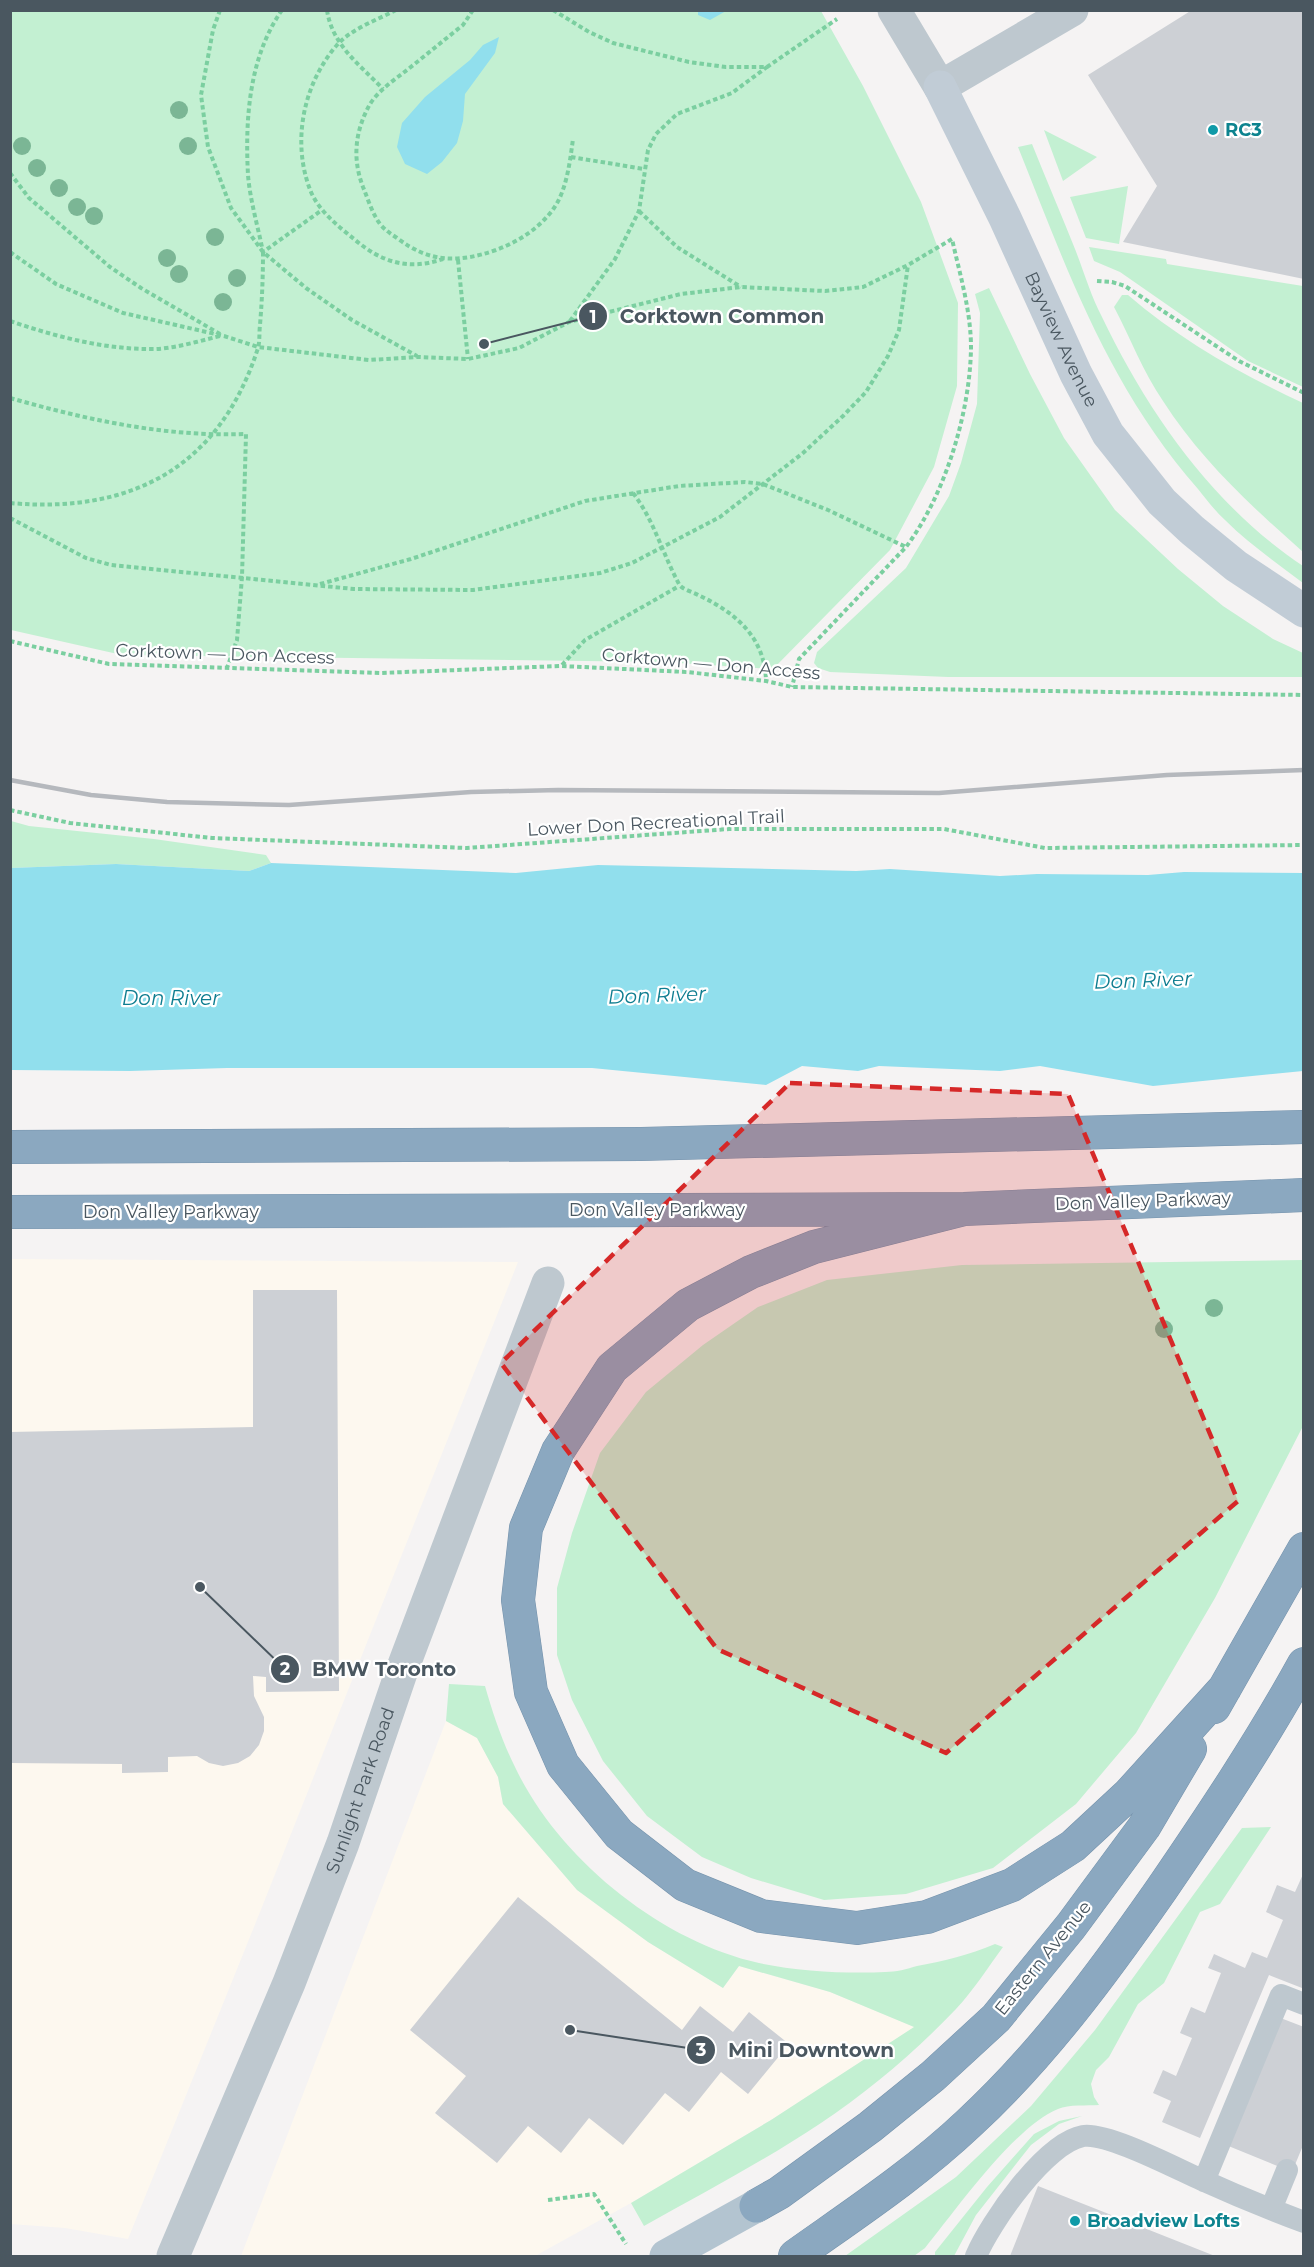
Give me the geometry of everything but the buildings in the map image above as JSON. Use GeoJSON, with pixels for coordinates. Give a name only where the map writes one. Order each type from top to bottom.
{"type":"FeatureCollection","features":[{"type":"Feature","properties":{"kind":"highway"},"geometry":{"type":"LineString","coordinates":[[10,1147],[642,1144],[1304,1127]]}},
{"type":"Feature","properties":{"kind":"highway","name":"Don Valley Parkway"},"geometry":{"type":"LineString","coordinates":[[10,1212],[964,1209],[1304,1195]]}},
{"type":"Feature","properties":{"kind":"highway"},"geometry":{"type":"LineString","coordinates":[[964,1209],[814,1247],[751,1272],[688,1305],[612,1368],[558,1451],[526,1528],[518,1600],[531,1692],[563,1766],[619,1834],[685,1885],[761,1916],[857,1928],[927,1917],[1012,1886],[1064,1852],[1129,1794],[1225,1688]]}},
{"type":"Feature","properties":{"kind":"highway","name":"Eastern Avenue"},"geometry":{"type":"LineString","coordinates":[[756,2205],[779,2193],[870,2127],[933,2076],[996,2018],[1071,1926],[1144,1827],[1304,1549]]}},
{"type":"Feature","properties":{"kind":"highway"},"geometry":{"type":"LineString","coordinates":[[795,2256],[904,2179],[968,2124],[1016,2076],[1071,2012],[1127,1938],[1195,1841],[1278,1711],[1304,1664]]}},
{"type":"Feature","properties":{"kind":"main road","name":"Bayview Avenue"},"geometry":{"type":"LineString","coordinates":[[940,87],[1005,218],[1076,374],[1108,434],[1162,502],[1192,530],[1236,566],[1304,611]]}},
{"type":"Feature","properties":{"kind":"main road","name":"Eastern Avenue"},"geometry":{"type":"LineString","coordinates":[[666,2256],[756,2205]]}},
{"type":"Feature","properties":{"kind":"street","name":"Bayview Avenue"},"geometry":{"type":"LineString","coordinates":[[894,10],[940,87]]}},
{"type":"Feature","properties":{"kind":"street"},"geometry":{"type":"LineString","coordinates":[[940,87],[1072,10]]}},
{"type":"Feature","properties":{"kind":"street","name":"Sunlight Park Road"},"geometry":{"type":"LineString","coordinates":[[173,2256],[284,1994],[343,1843],[402,1670],[548,1283]]}},
{"type":"Feature","properties":{"kind":"lane"},"geometry":{"type":"LineString","coordinates":[[1204,2181],[1281,1995],[1304,2004]]}},
{"type":"Feature","properties":{"kind":"lane"},"geometry":{"type":"LineString","coordinates":[[976,2256],[1012,2198],[1049,2154],[1068,2142],[1084,2136],[1120,2144],[1304,2222]]}},
{"type":"Feature","properties":{"kind":"lane"},"geometry":{"type":"LineString","coordinates":[[1271,2209],[1287,2170]]}},
{"type":"Feature","properties":{"kind":"path"},"geometry":{"type":"LineString","coordinates":[[220,10],[213,30],[201,90],[206,140],[231,208],[263,252],[336,310],[418,357]]}},
{"type":"Feature","properties":{"kind":"path"},"geometry":{"type":"LineString","coordinates":[[10,503],[79,502],[128,493],[151,483],[195,454],[213,435],[240,392],[258,346],[263,292],[263,252],[248,177],[250,95],[262,50],[282,10]]}},
{"type":"Feature","properties":{"kind":"path"},"geometry":{"type":"LineString","coordinates":[[327,10],[329,24],[338,43],[383,89]]}},
{"type":"Feature","properties":{"kind":"path"},"geometry":{"type":"LineString","coordinates":[[396,10],[338,43],[317,72],[303,116],[303,159],[310,190],[322,210],[360,245],[392,262],[426,265],[443,259]]}},
{"type":"Feature","properties":{"kind":"path"},"geometry":{"type":"LineString","coordinates":[[473,10],[463,24],[383,89],[371,102],[362,122],[356,146],[356,168],[367,198],[381,224],[410,248],[425,255],[443,259],[458,260],[509,245],[534,230],[554,208],[565,181],[573,139]]}},
{"type":"Feature","properties":{"kind":"path"},"geometry":{"type":"LineString","coordinates":[[553,10],[589,32],[613,43],[680,60],[726,67],[767,67]]}},
{"type":"Feature","properties":{"kind":"path"},"geometry":{"type":"LineString","coordinates":[[569,322],[615,259],[639,211],[644,169],[652,140],[671,119],[691,108],[732,93],[837,19]]}},
{"type":"Feature","properties":{"kind":"path"},"geometry":{"type":"LineString","coordinates":[[571,157],[644,169]]}},
{"type":"Feature","properties":{"kind":"path"},"geometry":{"type":"LineString","coordinates":[[10,173],[29,198],[110,267],[141,288],[224,336]]}},
{"type":"Feature","properties":{"kind":"path"},"geometry":{"type":"LineString","coordinates":[[263,252],[322,210]]}},
{"type":"Feature","properties":{"kind":"path"},"geometry":{"type":"LineString","coordinates":[[639,211],[677,247],[741,287]]}},
{"type":"Feature","properties":{"kind":"path"},"geometry":{"type":"LineString","coordinates":[[10,252],[56,284],[123,313],[258,346],[369,360],[418,357],[468,359],[519,348],[569,322],[681,294],[741,287],[825,291],[863,286],[908,265],[952,239],[967,302],[971,347],[967,390],[957,439],[935,499],[916,534],[906,548],[799,659],[792,687]]}},
{"type":"Feature","properties":{"kind":"path"},"geometry":{"type":"LineString","coordinates":[[458,260],[468,359]]}},
{"type":"Feature","properties":{"kind":"path"},"geometry":{"type":"LineString","coordinates":[[10,518],[70,550],[100,562],[118,566],[354,589],[473,590],[600,573],[632,563],[663,549],[720,517],[802,453],[843,416],[866,392],[879,372],[899,330],[908,265]]}},
{"type":"Feature","properties":{"kind":"path"},"geometry":{"type":"LineString","coordinates":[[1097,281],[1125,286],[1239,361],[1304,393]]}},
{"type":"Feature","properties":{"kind":"path"},"geometry":{"type":"LineString","coordinates":[[10,321],[88,343],[128,348],[158,349],[224,336]]}},
{"type":"Feature","properties":{"kind":"path"},"geometry":{"type":"LineString","coordinates":[[10,398],[75,416],[161,432],[246,434],[242,577],[237,640],[227,668]]}},
{"type":"Feature","properties":{"kind":"path"},"geometry":{"type":"LineString","coordinates":[[316,585],[411,559],[585,501],[679,486],[750,482],[762,484],[828,510],[906,548]]}},
{"type":"Feature","properties":{"kind":"path"},"geometry":{"type":"LineString","coordinates":[[633,493],[663,549],[679,586],[720,606],[740,620],[751,634],[762,655],[766,681]]}},
{"type":"Feature","properties":{"kind":"path"},"geometry":{"type":"LineString","coordinates":[[561,666],[585,640],[679,586]]}},
{"type":"Feature","properties":{"kind":"path","name":"Corktown — Don Access"},"geometry":{"type":"LineString","coordinates":[[10,641],[109,664],[380,673],[561,666],[687,672],[766,681],[792,687],[1304,695]]}},
{"type":"Feature","properties":{"kind":"path","name":"Lower Don Recreational Trail"},"geometry":{"type":"LineString","coordinates":[[10,810],[70,823],[212,838],[467,849],[729,829],[944,830],[1045,848],[1304,845]]}},
{"type":"Feature","properties":{"kind":"path"},"geometry":{"type":"LineString","coordinates":[[548,2200],[594,2194],[626,2244]]}},
{"type":"Feature","properties":{"kind":"highlighted area"},"geometry":{"type":"Polygon","coordinates":[[[790,1083],[1068,1094],[1238,1501],[946,1753],[717,1649],[501,1363],[790,1083]]]}},
{"type":"Feature","properties":{"kind":"shaded area"},"geometry":{"type":"Polygon","coordinates":[[[10,1259],[518,1262],[128,2239],[65,2228],[11,2224],[10,1259]]]}},
{"type":"Feature","properties":{"kind":"shaded area"},"geometry":{"type":"Polygon","coordinates":[[[446,1721],[477,1738],[498,1777],[503,1804],[577,1890],[648,1942],[723,1988],[739,1966],[830,1992],[915,2027],[771,2120],[631,2203],[535,2256],[241,2256],[446,1721]]]}},
{"type":"Feature","properties":{"kind":"green space"},"geometry":{"type":"Polygon","coordinates":[[[11,11],[821,11],[863,86],[921,202],[958,303],[957,386],[934,467],[890,550],[773,669],[662,662],[122,655],[11,630],[11,11]]]}},
{"type":"Feature","properties":{"kind":"green space"},"geometry":{"type":"Polygon","coordinates":[[[1044,130],[1097,157],[1063,181],[1044,130]]]}},
{"type":"Feature","properties":{"kind":"green space"},"geometry":{"type":"Polygon","coordinates":[[[1032,144],[1098,309],[1140,388],[1186,455],[1212,487],[1241,516],[1303,566],[1303,583],[1253,545],[1218,513],[1166,450],[1139,410],[1093,326],[1073,283],[1018,147],[1032,144]]]}},
{"type":"Feature","properties":{"kind":"green space"},"geometry":{"type":"Polygon","coordinates":[[[1128,186],[1119,244],[1086,238],[1070,197],[1128,186]]]}},
{"type":"Feature","properties":{"kind":"green space"},"geometry":{"type":"Polygon","coordinates":[[[1089,247],[1166,259],[1167,264],[1303,286],[1303,387],[1248,361],[1120,272],[1094,261],[1089,247]]]}},
{"type":"Feature","properties":{"kind":"green space"},"geometry":{"type":"Polygon","coordinates":[[[989,288],[1064,438],[1115,510],[1178,569],[1223,606],[1273,639],[1303,653],[1303,677],[948,677],[830,672],[818,668],[814,663],[817,652],[906,568],[949,496],[961,463],[977,404],[980,313],[975,294],[989,288]]]}},
{"type":"Feature","properties":{"kind":"green space"},"geometry":{"type":"Polygon","coordinates":[[[1122,295],[1128,295],[1169,327],[1212,355],[1303,403],[1303,552],[1210,463],[1178,423],[1149,378],[1114,307],[1122,295]]]}},
{"type":"Feature","properties":{"kind":"green space"},"geometry":{"type":"Polygon","coordinates":[[[11,821],[29,826],[154,839],[266,855],[271,863],[249,871],[116,864],[11,868],[11,821]]]}},
{"type":"Feature","properties":{"kind":"green space"},"geometry":{"type":"Polygon","coordinates":[[[1303,1260],[1303,1426],[1215,1598],[1136,1733],[1076,1804],[993,1868],[906,1894],[824,1900],[751,1878],[702,1857],[647,1816],[603,1761],[572,1700],[557,1655],[557,1588],[572,1533],[600,1453],[646,1392],[703,1345],[758,1307],[827,1280],[962,1265],[1303,1260]]]}},
{"type":"Feature","properties":{"kind":"green space"},"geometry":{"type":"Polygon","coordinates":[[[449,1684],[485,1686],[498,1727],[515,1767],[534,1801],[557,1833],[616,1891],[685,1936],[722,1952],[759,1963],[805,1970],[839,1972],[897,1971],[956,1957],[995,1944],[1003,1947],[956,2009],[925,2040],[857,2098],[778,2150],[644,2226],[631,2203],[771,2120],[914,2027],[830,1992],[739,1966],[723,1988],[648,1942],[577,1890],[503,1804],[498,1777],[477,1738],[446,1721],[449,1684]]]}},
{"type":"Feature","properties":{"kind":"green space"},"geometry":{"type":"Polygon","coordinates":[[[1271,1827],[1220,1904],[1200,1912],[1164,1983],[1138,2004],[1109,2057],[1096,2070],[1091,2084],[1094,2097],[1099,2105],[1062,2107],[1023,2133],[969,2192],[925,2248],[914,2256],[845,2256],[956,2177],[1031,2106],[1095,2030],[1242,1828],[1271,1827]]]}},
{"type":"Feature","properties":{"kind":"green space"},"geometry":{"type":"Polygon","coordinates":[[[1082,2116],[1059,2124],[1031,2145],[976,2215],[954,2256],[935,2256],[935,2252],[987,2187],[1034,2134],[1059,2121],[1082,2116]]]}},
{"type":"Feature","properties":{"kind":"water"},"geometry":{"type":"Polygon","coordinates":[[[698,10],[726,11],[710,20],[698,15],[698,10]]]}},
{"type":"Feature","properties":{"kind":"water"},"geometry":{"type":"Polygon","coordinates":[[[499,37],[495,53],[465,94],[463,121],[457,143],[442,162],[427,174],[405,164],[397,147],[402,123],[425,97],[470,60],[483,45],[499,37]]]}},
{"type":"Feature","properties":{"kind":"water","name":"Don River"},"geometry":{"type":"Polygon","coordinates":[[[271,863],[516,873],[598,865],[856,871],[890,869],[1000,876],[1148,875],[1184,872],[1303,873],[1303,1071],[1153,1086],[1040,1066],[1000,1071],[879,1066],[858,1071],[802,1066],[766,1085],[592,1068],[11,1070],[11,868],[116,864],[249,871],[271,863]]]}},
{"type":"Feature","properties":{"kind":"railway"},"geometry":{"type":"LineString","coordinates":[[10,780],[91,795],[167,802],[289,805],[471,792],[558,790],[939,793],[1167,775],[1304,770]]}},
{"type":"Feature","properties":{"kind":"place","name":"RC3"},"geometry":{"type":"Point","coordinates":[1213,130]}},
{"type":"Feature","properties":{"kind":"place","name":"Corktown Common"},"geometry":{"type":"Point","coordinates":[484,344]}},
{"type":"Feature","properties":{"kind":"place","name":"BMW Toronto"},"geometry":{"type":"Point","coordinates":[200,1587]}},
{"type":"Feature","properties":{"kind":"place","name":"Mini Downtown"},"geometry":{"type":"Point","coordinates":[570,2030]}},
{"type":"Feature","properties":{"kind":"place","name":"Broadview Lofts"},"geometry":{"type":"Point","coordinates":[1075,2221]}}]}
